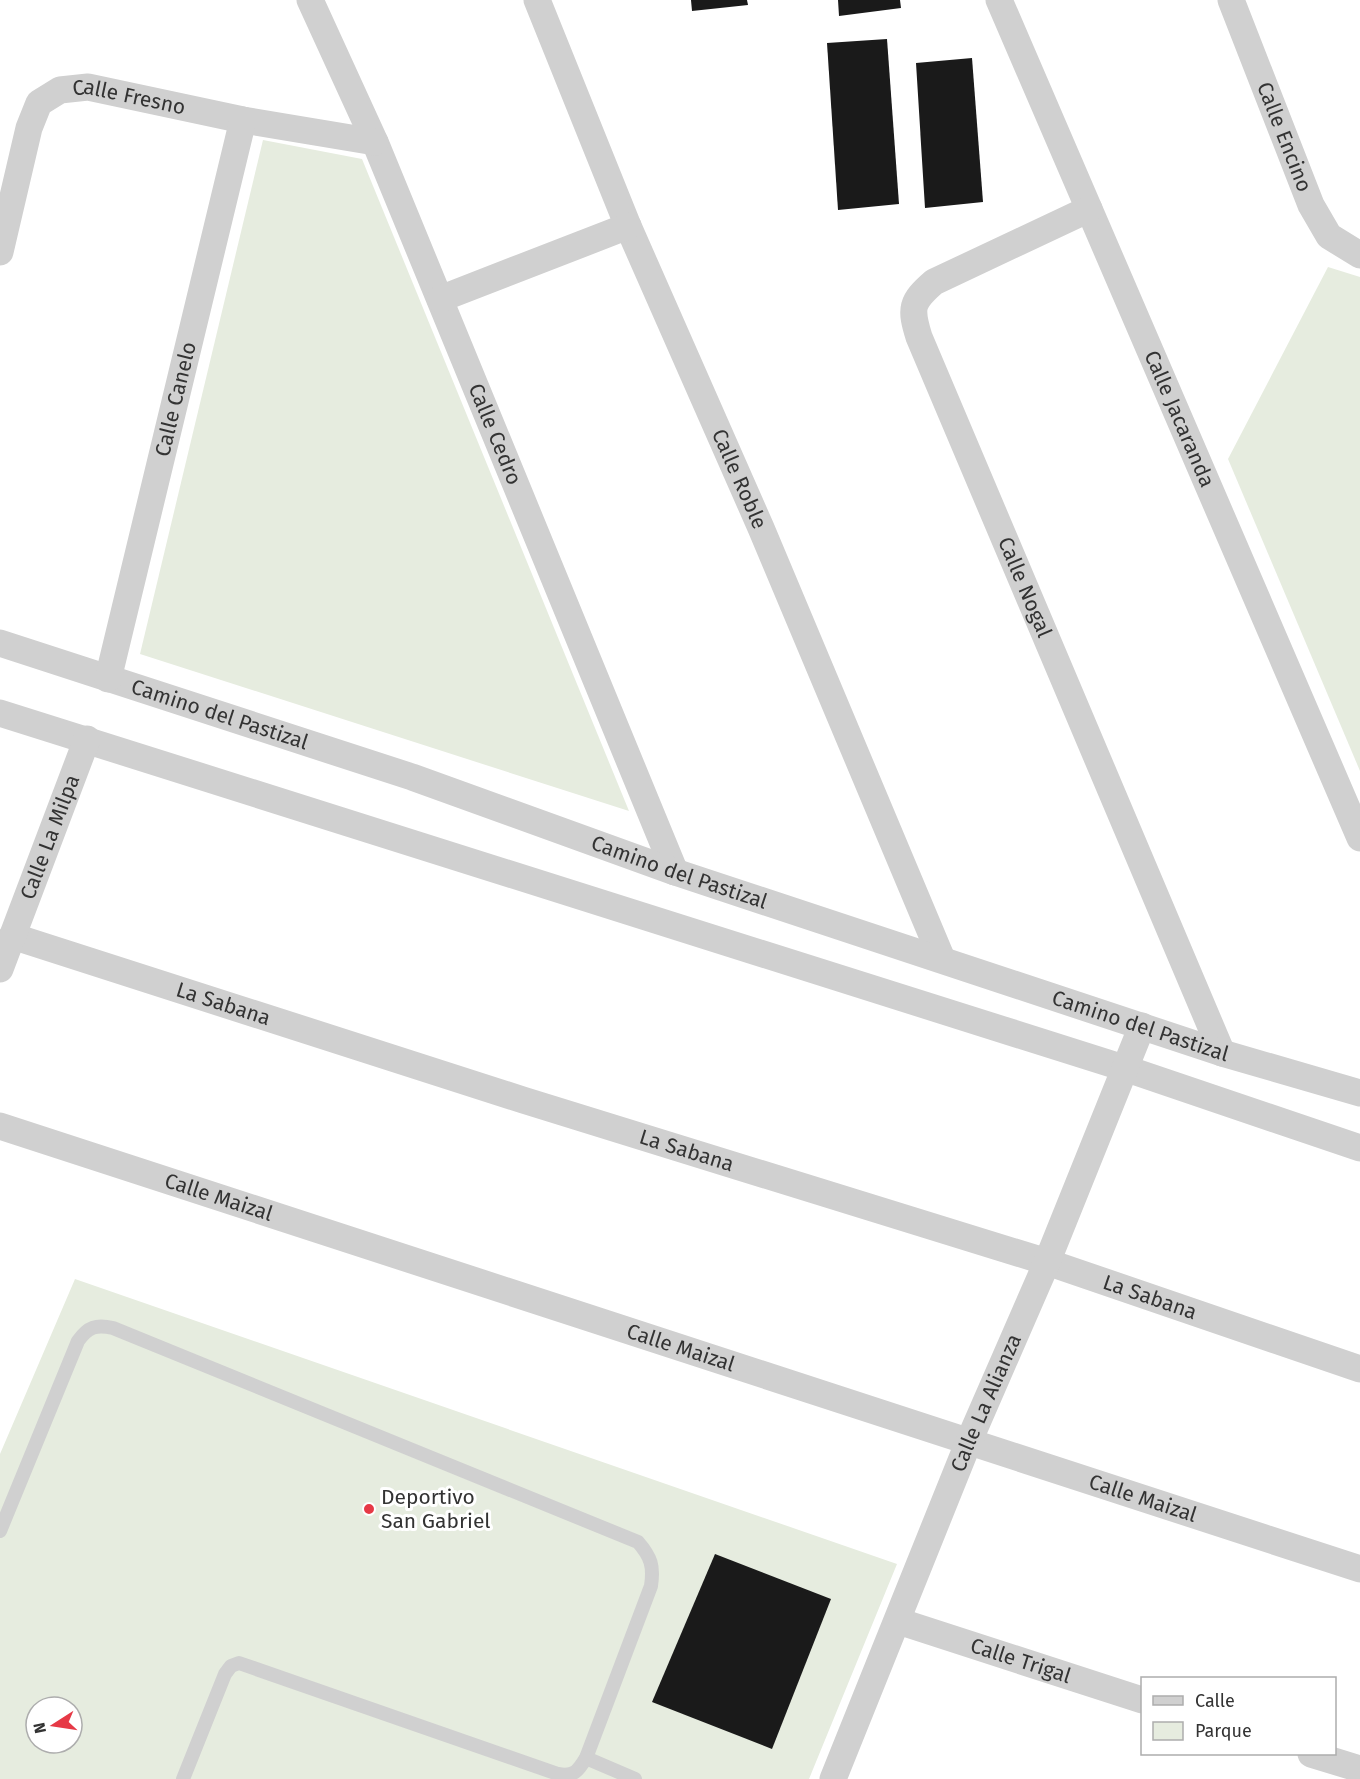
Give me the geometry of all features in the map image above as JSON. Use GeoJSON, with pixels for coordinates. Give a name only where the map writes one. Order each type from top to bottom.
{"type":"FeatureCollection","features":[{"type":"Feature","properties":{"kind":"street","name":"Calle Cedro"},"geometry":{"type":"LineString","coordinates":[[310,0],[375,142],[675,872]]}},
{"type":"Feature","properties":{"kind":"street","name":"Calle Roble"},"geometry":{"type":"LineString","coordinates":[[537,0],[628,226],[761,528],[942,959]]}},
{"type":"Feature","properties":{"kind":"street","name":"Calle Jacaranda"},"geometry":{"type":"LineString","coordinates":[[999,0],[1360,838]]}},
{"type":"Feature","properties":{"kind":"street","name":"Calle Encino"},"geometry":{"type":"LineString","coordinates":[[1231,0],[1311,205],[1329,236],[1360,255]]}},
{"type":"Feature","properties":{"kind":"street","name":"Calle Fresno"},"geometry":{"type":"LineString","coordinates":[[0,252],[29,128],[39,103],[60,90],[88,87],[243,120],[375,142]]}},
{"type":"Feature","properties":{"kind":"street","name":"Calle Canelo"},"geometry":{"type":"LineString","coordinates":[[108,679],[243,120]]}},
{"type":"Feature","properties":{"kind":"street","name":"Calle Nogal"},"geometry":{"type":"LineString","coordinates":[[1089,210],[934,282],[916,297],[912,314],[919,337],[1222,1053]]}},
{"type":"Feature","properties":{"kind":"street"},"geometry":{"type":"LineString","coordinates":[[440,299],[628,226]]}},
{"type":"Feature","properties":{"kind":"street","name":"Camino del Pastizal"},"geometry":{"type":"LineString","coordinates":[[0,643],[412,777],[675,872],[1222,1053],[1360,1094]]}},
{"type":"Feature","properties":{"kind":"street"},"geometry":{"type":"LineString","coordinates":[[0,713],[1124,1068],[1360,1148]]}},
{"type":"Feature","properties":{"kind":"street","name":"Calle La Milpa"},"geometry":{"type":"LineString","coordinates":[[0,969],[87,739]]}},
{"type":"Feature","properties":{"kind":"street","name":"La Sabana"},"geometry":{"type":"LineString","coordinates":[[12,936],[523,1100],[1047,1262],[1360,1369]]}},
{"type":"Feature","properties":{"kind":"street","name":"Calle La Alianza"},"geometry":{"type":"LineString","coordinates":[[833,1779],[969,1441],[1047,1262],[1142,1026]]}},
{"type":"Feature","properties":{"kind":"street","name":"Calle Maizal"},"geometry":{"type":"LineString","coordinates":[[0,1126],[1360,1569]]}},
{"type":"Feature","properties":{"kind":"street","name":"Calle Trigal"},"geometry":{"type":"LineString","coordinates":[[898,1621],[1141,1699]]}},
{"type":"Feature","properties":{"kind":"street"},"geometry":{"type":"LineString","coordinates":[[1314,1755],[1360,1769]]}},
{"type":"Feature","properties":{"kind":"lane"},"geometry":{"type":"LineString","coordinates":[[0,1531],[78,1341],[87,1329],[100,1325],[113,1328],[638,1542],[650,1555],[653,1569],[651,1586],[586,1758],[578,1771],[569,1776],[239,1663],[231,1666],[225,1674],[183,1779]]}},
{"type":"Feature","properties":{"kind":"lane"},"geometry":{"type":"LineString","coordinates":[[586,1758],[635,1779]]}},
{"type":"Feature","properties":{"kind":"green space"},"geometry":{"type":"Polygon","coordinates":[[[263,140],[362,159],[629,811],[140,654],[263,140]]]}},
{"type":"Feature","properties":{"kind":"green space"},"geometry":{"type":"Polygon","coordinates":[[[1328,267],[1360,277],[1360,771],[1228,459],[1328,267]]]}},
{"type":"Feature","properties":{"kind":"green space","name":"Deportivo San Gabriel"},"geometry":{"type":"Polygon","coordinates":[[[75,1279],[897,1564],[809,1779],[0,1779],[0,1454],[75,1279]]]}},
{"type":"Feature","properties":{"kind":"building"},"geometry":{"type":"Polygon","coordinates":[[[691,0],[747,0],[748,5],[692,11],[691,0]]]}},
{"type":"Feature","properties":{"kind":"building"},"geometry":{"type":"Polygon","coordinates":[[[838,0],[900,0],[901,8],[839,16],[838,0]]]}},
{"type":"Feature","properties":{"kind":"building"},"geometry":{"type":"Polygon","coordinates":[[[887,39],[899,204],[838,210],[827,43],[887,39]]]}},
{"type":"Feature","properties":{"kind":"building"},"geometry":{"type":"Polygon","coordinates":[[[972,58],[983,202],[925,208],[916,63],[972,58]]]}},
{"type":"Feature","properties":{"kind":"building"},"geometry":{"type":"Polygon","coordinates":[[[715,1554],[831,1599],[772,1749],[652,1702],[715,1554]]]}},
{"type":"Feature","properties":{"kind":"place","name":"Deportivo San Gabriel"},"geometry":{"type":"Point","coordinates":[369,1509]}}]}
